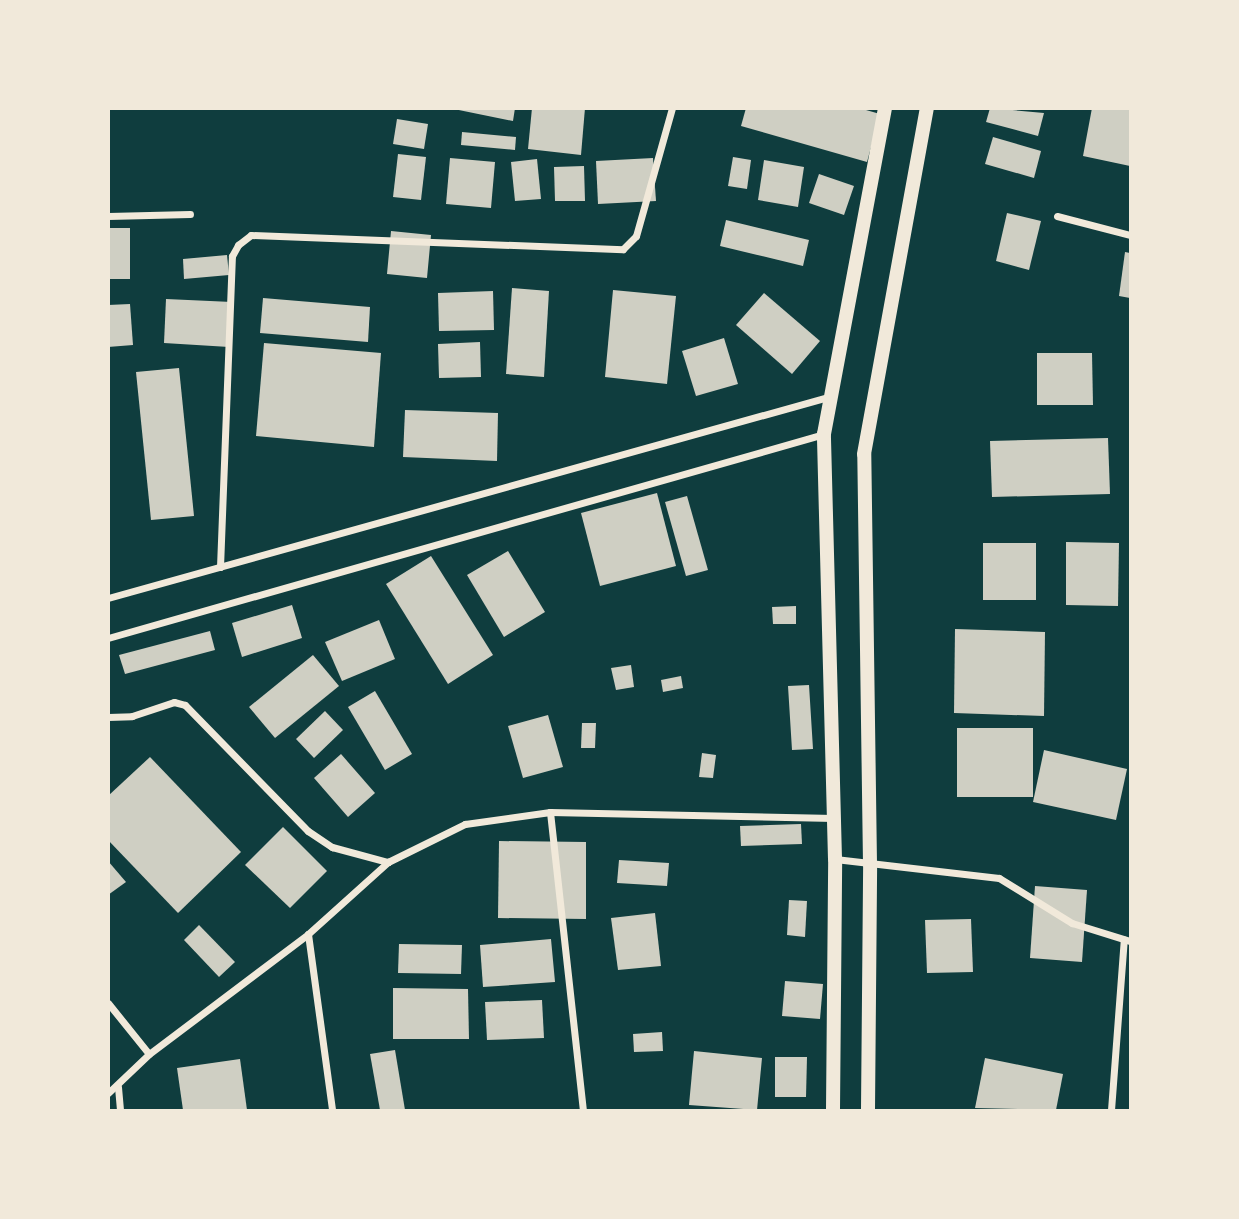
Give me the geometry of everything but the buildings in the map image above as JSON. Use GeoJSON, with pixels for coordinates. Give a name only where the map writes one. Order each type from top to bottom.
{"type":"FeatureCollection","features":[{"type":"Feature","properties":{"kind":"main road"},"geometry":{"type":"LineString","coordinates":[[833,1111],[835,818],[824,433],[828,397],[885,108]]}},
{"type":"Feature","properties":{"kind":"main road"},"geometry":{"type":"LineString","coordinates":[[868,1111],[870,864],[864,453],[927,108]]}},
{"type":"Feature","properties":{"kind":"street"},"geometry":{"type":"LineString","coordinates":[[220,567],[232,256],[238,245],[251,235],[623,248],[636,236],[672,108]]}},
{"type":"Feature","properties":{"kind":"street"},"geometry":{"type":"LineString","coordinates":[[108,216],[190,214]]}},
{"type":"Feature","properties":{"kind":"street"},"geometry":{"type":"LineString","coordinates":[[1057,216],[1130,235]]}},
{"type":"Feature","properties":{"kind":"street"},"geometry":{"type":"LineString","coordinates":[[108,598],[828,397]]}},
{"type":"Feature","properties":{"kind":"street"},"geometry":{"type":"LineString","coordinates":[[108,638],[824,433]]}},
{"type":"Feature","properties":{"kind":"street"},"geometry":{"type":"LineString","coordinates":[[108,717],[132,716],[174,702],[185,705],[308,831],[332,846],[388,862]]}},
{"type":"Feature","properties":{"kind":"street"},"geometry":{"type":"LineString","coordinates":[[550,813],[583,1111]]}},
{"type":"Feature","properties":{"kind":"street"},"geometry":{"type":"LineString","coordinates":[[108,1093],[118,1087],[149,1054],[308,934],[388,862],[465,824],[550,813],[835,818]]}},
{"type":"Feature","properties":{"kind":"street"},"geometry":{"type":"LineString","coordinates":[[835,859],[999,878],[1072,923],[1127,940],[1111,1111]]}},
{"type":"Feature","properties":{"kind":"street"},"geometry":{"type":"LineString","coordinates":[[308,934],[332,1111]]}},
{"type":"Feature","properties":{"kind":"street"},"geometry":{"type":"LineString","coordinates":[[108,1003],[149,1054]]}},
{"type":"Feature","properties":{"kind":"street"},"geometry":{"type":"LineString","coordinates":[[118,1087],[120,1111]]}}]}
